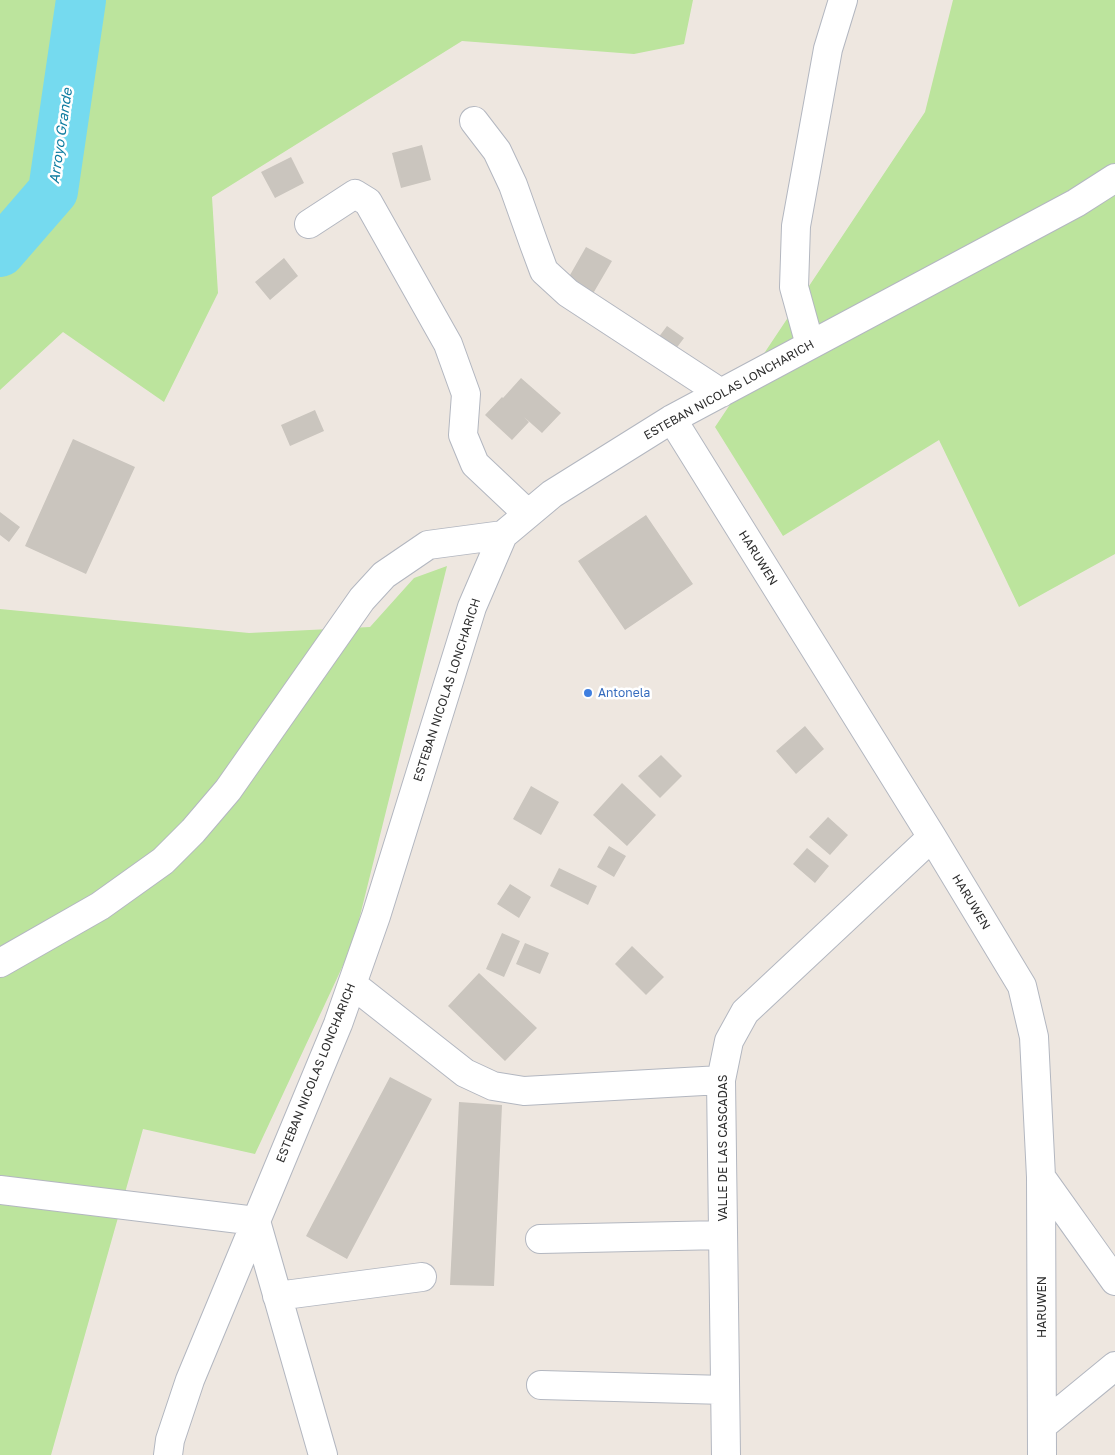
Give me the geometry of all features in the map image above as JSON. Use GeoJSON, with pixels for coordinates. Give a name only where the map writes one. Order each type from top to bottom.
{"type":"FeatureCollection","features":[{"type":"Feature","properties":{"kind":"street"},"geometry":{"type":"LineString","coordinates":[[810,345],[794,287],[796,226],[828,49],[843,0]]}},
{"type":"Feature","properties":{"kind":"street"},"geometry":{"type":"LineString","coordinates":[[474,121],[497,152],[512,185],[544,270],[568,293],[721,393]]}},
{"type":"Feature","properties":{"kind":"street","name":"ESTEBAN NICOLAS LONCHARICH"},"geometry":{"type":"LineString","coordinates":[[168,1455],[170,1440],[190,1380],[338,1024],[376,916],[472,607],[503,535],[552,494],[672,419],[1076,203],[1115,178]]}},
{"type":"Feature","properties":{"kind":"street"},"geometry":{"type":"LineString","coordinates":[[309,224],[355,194],[368,202],[448,344],[466,394],[463,435],[475,464],[528,514]]}},
{"type":"Feature","properties":{"kind":"street","name":"HARUWEN"},"geometry":{"type":"LineString","coordinates":[[672,419],[932,837],[1022,986],[1034,1037],[1041,1177],[1042,1455]]}},
{"type":"Feature","properties":{"kind":"street"},"geometry":{"type":"LineString","coordinates":[[0,963],[100,906],[163,861],[194,831],[228,790],[362,599],[384,575],[428,545],[503,535]]}},
{"type":"Feature","properties":{"kind":"street","name":"VALLE DE LAS CASCADAS"},"geometry":{"type":"LineString","coordinates":[[726,1455],[721,1080],[729,1041],[745,1012],[932,837]]}},
{"type":"Feature","properties":{"kind":"street"},"geometry":{"type":"LineString","coordinates":[[352,984],[465,1073],[494,1086],[524,1091],[721,1080]]}},
{"type":"Feature","properties":{"kind":"street"},"geometry":{"type":"LineString","coordinates":[[1041,1177],[1115,1281]]}},
{"type":"Feature","properties":{"kind":"street"},"geometry":{"type":"LineString","coordinates":[[0,1190],[256,1221],[323,1455]]}},
{"type":"Feature","properties":{"kind":"street"},"geometry":{"type":"LineString","coordinates":[[540,1239],[723,1235]]}},
{"type":"Feature","properties":{"kind":"street"},"geometry":{"type":"LineString","coordinates":[[277,1296],[422,1277]]}},
{"type":"Feature","properties":{"kind":"street"},"geometry":{"type":"LineString","coordinates":[[1042,1426],[1115,1366]]}},
{"type":"Feature","properties":{"kind":"street"},"geometry":{"type":"LineString","coordinates":[[541,1385],[725,1390]]}},
{"type":"Feature","properties":{"kind":"green space"},"geometry":{"type":"Polygon","coordinates":[[[0,0],[693,0],[684,44],[634,54],[462,41],[212,197],[218,293],[164,402],[63,332],[0,390],[0,0]]]}},
{"type":"Feature","properties":{"kind":"green space"},"geometry":{"type":"Polygon","coordinates":[[[953,0],[1115,0],[1115,554],[1019,607],[939,440],[783,536],[715,427],[925,112],[953,0]]]}},
{"type":"Feature","properties":{"kind":"green space"},"geometry":{"type":"Polygon","coordinates":[[[447,566],[353,944],[255,1154],[143,1129],[51,1455],[0,1455],[0,609],[249,633],[370,627],[414,578],[447,566]]]}},
{"type":"Feature","properties":{"kind":"building"},"geometry":{"type":"Polygon","coordinates":[[[422,145],[431,180],[401,188],[392,153],[422,145]]]}},
{"type":"Feature","properties":{"kind":"building"},"geometry":{"type":"Polygon","coordinates":[[[291,157],[304,183],[275,198],[261,172],[291,157]]]}},
{"type":"Feature","properties":{"kind":"building"},"geometry":{"type":"Polygon","coordinates":[[[586,247],[612,261],[591,297],[566,282],[586,247]]]}},
{"type":"Feature","properties":{"kind":"building"},"geometry":{"type":"Polygon","coordinates":[[[284,258],[298,276],[270,300],[255,282],[284,258]]]}},
{"type":"Feature","properties":{"kind":"building"},"geometry":{"type":"Polygon","coordinates":[[[667,326],[684,338],[672,354],[655,342],[667,326]]]}},
{"type":"Feature","properties":{"kind":"building"},"geometry":{"type":"Polygon","coordinates":[[[521,378],[561,413],[542,433],[524,417],[529,422],[512,440],[485,415],[521,378]]]}},
{"type":"Feature","properties":{"kind":"building"},"geometry":{"type":"Polygon","coordinates":[[[315,410],[324,431],[290,446],[281,425],[315,410]]]}},
{"type":"Feature","properties":{"kind":"building"},"geometry":{"type":"Polygon","coordinates":[[[73,439],[135,467],[86,574],[25,546],[73,439]]]}},
{"type":"Feature","properties":{"kind":"building"},"geometry":{"type":"Polygon","coordinates":[[[0,512],[20,527],[9,542],[0,535],[0,512]]]}},
{"type":"Feature","properties":{"kind":"building"},"geometry":{"type":"Polygon","coordinates":[[[646,515],[693,584],[625,630],[578,561],[646,515]]]}},
{"type":"Feature","properties":{"kind":"building"},"geometry":{"type":"Polygon","coordinates":[[[805,726],[824,749],[796,774],[776,751],[805,726]]]}},
{"type":"Feature","properties":{"kind":"building"},"geometry":{"type":"Polygon","coordinates":[[[661,755],[682,776],[660,798],[638,776],[661,755]]]}},
{"type":"Feature","properties":{"kind":"building"},"geometry":{"type":"Polygon","coordinates":[[[622,783],[656,815],[627,846],[593,815],[622,783]]]}},
{"type":"Feature","properties":{"kind":"building"},"geometry":{"type":"Polygon","coordinates":[[[531,786],[559,802],[541,835],[513,819],[531,786]]]}},
{"type":"Feature","properties":{"kind":"building"},"geometry":{"type":"Polygon","coordinates":[[[828,817],[848,835],[830,855],[809,837],[828,817]]]}},
{"type":"Feature","properties":{"kind":"building"},"geometry":{"type":"Polygon","coordinates":[[[609,846],[626,856],[614,877],[597,867],[609,846]]]}},
{"type":"Feature","properties":{"kind":"building"},"geometry":{"type":"Polygon","coordinates":[[[807,848],[829,866],[815,883],[793,864],[807,848]]]}},
{"type":"Feature","properties":{"kind":"building"},"geometry":{"type":"Polygon","coordinates":[[[559,868],[597,886],[588,905],[550,886],[559,868]]]}},
{"type":"Feature","properties":{"kind":"building"},"geometry":{"type":"Polygon","coordinates":[[[510,884],[531,897],[519,918],[497,904],[510,884]]]}},
{"type":"Feature","properties":{"kind":"building"},"geometry":{"type":"Polygon","coordinates":[[[502,933],[520,941],[504,977],[486,969],[502,933]]]}},
{"type":"Feature","properties":{"kind":"building"},"geometry":{"type":"Polygon","coordinates":[[[525,943],[549,953],[540,974],[516,964],[525,943]]]}},
{"type":"Feature","properties":{"kind":"building"},"geometry":{"type":"Polygon","coordinates":[[[632,946],[664,977],[646,995],[615,964],[632,946]]]}},
{"type":"Feature","properties":{"kind":"building"},"geometry":{"type":"Polygon","coordinates":[[[479,973],[537,1028],[505,1061],[448,1006],[479,973]]]}},
{"type":"Feature","properties":{"kind":"building"},"geometry":{"type":"Polygon","coordinates":[[[390,1077],[432,1099],[347,1259],[306,1236],[390,1077]]]}},
{"type":"Feature","properties":{"kind":"building"},"geometry":{"type":"Polygon","coordinates":[[[459,1102],[502,1105],[494,1286],[450,1285],[459,1102]]]}},
{"type":"Feature","properties":{"kind":"waterway","name":"Arroyo Grande"},"geometry":{"type":"LineString","coordinates":[[0,252],[53,191],[81,0]]}},
{"type":"Feature","properties":{"kind":"place","name":"Antonela"},"geometry":{"type":"Point","coordinates":[588,693]}}]}
